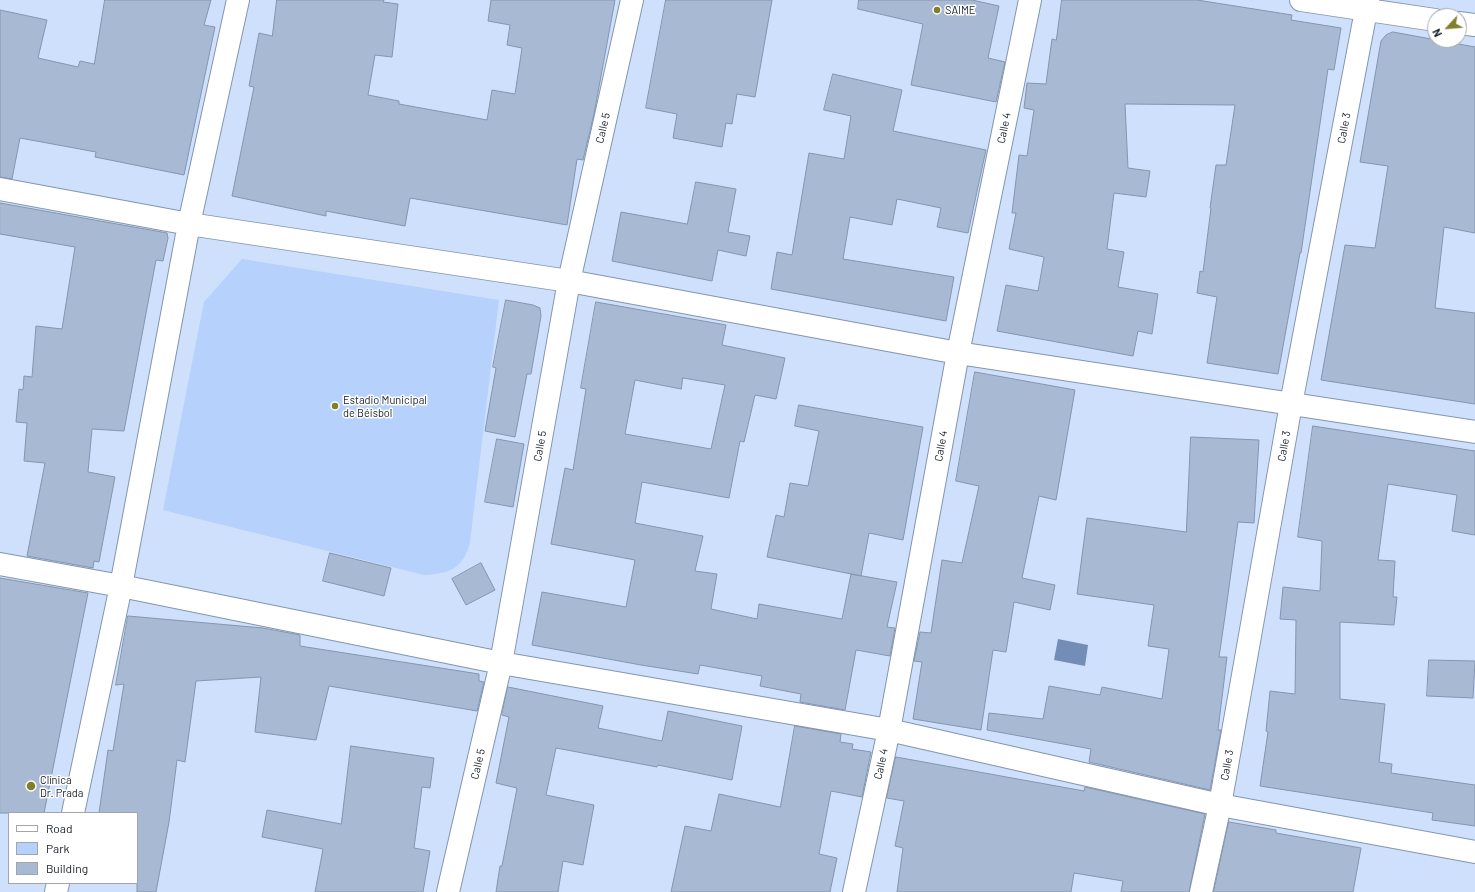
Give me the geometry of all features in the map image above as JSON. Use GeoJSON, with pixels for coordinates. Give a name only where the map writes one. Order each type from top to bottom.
{"type":"FeatureCollection","features":[{"type":"Feature","properties":{"kind":"street"},"geometry":{"type":"LineString","coordinates":[[73,812],[121,586],[189,224],[238,0]]}},
{"type":"Feature","properties":{"kind":"street","name":"Calle 5"},"geometry":{"type":"LineString","coordinates":[[448,892],[501,663],[569,281],[632,0]]}},
{"type":"Feature","properties":{"kind":"street","name":"Calle 4"},"geometry":{"type":"LineString","coordinates":[[854,892],[889,730],[958,353],[1030,0]]}},
{"type":"Feature","properties":{"kind":"street"},"geometry":{"type":"LineString","coordinates":[[1301,0],[1368,5],[1427,18]]}},
{"type":"Feature","properties":{"kind":"street","name":"Calle 3"},"geometry":{"type":"LineString","coordinates":[[1201,892],[1220,805],[1291,404],[1368,5]]}},
{"type":"Feature","properties":{"kind":"street"},"geometry":{"type":"LineString","coordinates":[[0,189],[189,224],[569,281],[958,353],[1475,432]]}},
{"type":"Feature","properties":{"kind":"street"},"geometry":{"type":"LineString","coordinates":[[0,564],[121,586],[501,663],[889,730],[1220,805],[1475,852]]}},
{"type":"Feature","properties":{"kind":"green space","name":"Estadio Municipal de Béisbol"},"geometry":{"type":"Polygon","coordinates":[[[242,259],[499,300],[470,542],[464,558],[454,568],[441,573],[424,575],[163,510],[204,302],[242,259]]]}},
{"type":"Feature","properties":{"kind":"shaded area"},"geometry":{"type":"Polygon","coordinates":[[[1058,639],[1088,645],[1085,666],[1054,660],[1058,639]]]}},
{"type":"Feature","properties":{"kind":"building"},"geometry":{"type":"Polygon","coordinates":[[[105,0],[211,0],[204,25],[215,27],[184,175],[95,157],[96,152],[20,138],[12,179],[0,177],[0,10],[47,20],[38,58],[78,67],[80,61],[94,64],[105,0]]]}},
{"type":"Feature","properties":{"kind":"building"},"geometry":{"type":"Polygon","coordinates":[[[277,0],[384,0],[383,2],[398,4],[392,57],[375,55],[368,95],[399,101],[399,104],[487,120],[492,90],[515,94],[522,48],[507,45],[510,25],[488,21],[491,0],[615,0],[594,114],[583,160],[577,159],[567,225],[410,198],[405,226],[326,211],[326,216],[232,196],[254,87],[249,86],[259,33],[272,36],[277,0]]]}},
{"type":"Feature","properties":{"kind":"building"},"geometry":{"type":"Polygon","coordinates":[[[666,0],[772,0],[755,97],[737,94],[732,124],[726,123],[722,147],[673,138],[677,114],[646,108],[666,0]]]}},
{"type":"Feature","properties":{"kind":"building"},"geometry":{"type":"Polygon","coordinates":[[[859,0],[972,0],[999,6],[988,58],[1005,62],[996,102],[911,85],[923,24],[858,9],[859,0]]]}},
{"type":"Feature","properties":{"kind":"building"},"geometry":{"type":"Polygon","coordinates":[[[1062,0],[1197,0],[1292,15],[1291,20],[1341,28],[1334,70],[1328,69],[1301,253],[1278,374],[1207,363],[1217,297],[1197,293],[1200,271],[1203,272],[1216,165],[1226,165],[1235,105],[1125,104],[1128,168],[1150,171],[1146,197],[1114,193],[1107,249],[1124,252],[1118,287],[1158,294],[1152,334],[1138,331],[1133,356],[997,331],[1006,285],[1038,291],[1044,257],[1009,249],[1016,213],[1012,213],[1019,155],[1027,156],[1034,110],[1024,108],[1027,83],[1046,84],[1052,39],[1056,40],[1062,0]]]}},
{"type":"Feature","properties":{"kind":"building"},"geometry":{"type":"Polygon","coordinates":[[[1393,32],[1427,38],[1427,48],[1467,48],[1467,46],[1475,47],[1475,233],[1444,227],[1435,308],[1475,313],[1475,404],[1321,380],[1345,245],[1375,248],[1388,166],[1360,162],[1381,41],[1386,35],[1393,32]]]}},
{"type":"Feature","properties":{"kind":"building"},"geometry":{"type":"Polygon","coordinates":[[[833,74],[902,90],[893,131],[986,150],[968,233],[937,227],[941,208],[897,199],[892,225],[850,217],[843,259],[954,277],[946,321],[771,289],[777,252],[792,255],[809,153],[844,159],[851,116],[824,110],[833,74]]]}},
{"type":"Feature","properties":{"kind":"building"},"geometry":{"type":"Polygon","coordinates":[[[696,182],[736,189],[728,232],[750,236],[746,256],[718,250],[712,281],[612,261],[621,212],[687,224],[696,182]]]}},
{"type":"Feature","properties":{"kind":"building"},"geometry":{"type":"Polygon","coordinates":[[[0,203],[167,233],[168,238],[163,261],[156,260],[124,431],[92,429],[88,472],[115,477],[99,562],[94,561],[93,568],[27,556],[45,463],[24,461],[27,423],[16,422],[19,389],[23,390],[24,376],[32,377],[36,326],[62,329],[75,247],[0,234],[0,203]]]}},
{"type":"Feature","properties":{"kind":"building"},"geometry":{"type":"Polygon","coordinates":[[[506,300],[533,305],[540,308],[541,316],[531,374],[527,374],[515,437],[485,431],[496,368],[493,367],[506,300]]]}},
{"type":"Feature","properties":{"kind":"building"},"geometry":{"type":"Polygon","coordinates":[[[596,302],[726,325],[722,345],[785,358],[776,399],[755,395],[744,442],[740,441],[729,498],[642,482],[635,523],[703,536],[695,571],[717,574],[711,609],[757,619],[759,604],[842,619],[851,574],[897,582],[887,627],[895,628],[890,656],[856,650],[845,710],[800,702],[801,694],[760,686],[762,676],[700,665],[698,674],[532,645],[542,592],[626,607],[635,560],[551,544],[565,468],[573,470],[586,389],[581,388],[596,302]],[[683,378],[681,389],[635,380],[625,434],[711,449],[725,385],[683,378]]]}},
{"type":"Feature","properties":{"kind":"building"},"geometry":{"type":"Polygon","coordinates":[[[975,372],[1075,390],[1056,500],[1039,496],[1022,578],[1055,585],[1050,610],[1014,602],[1006,652],[993,650],[981,730],[913,719],[922,662],[914,661],[920,632],[931,633],[942,560],[962,563],[979,486],[956,481],[975,372]]]}},
{"type":"Feature","properties":{"kind":"building"},"geometry":{"type":"Polygon","coordinates":[[[799,405],[923,427],[903,540],[869,533],[861,576],[767,557],[776,515],[784,517],[790,483],[808,486],[819,431],[795,426],[799,405]]]}},
{"type":"Feature","properties":{"kind":"building"},"geometry":{"type":"Polygon","coordinates":[[[1313,426],[1475,451],[1475,535],[1452,531],[1457,495],[1388,484],[1378,560],[1395,561],[1393,597],[1397,597],[1394,625],[1340,622],[1340,699],[1385,704],[1379,762],[1392,764],[1391,773],[1475,785],[1475,826],[1432,820],[1433,813],[1260,786],[1268,732],[1266,731],[1270,691],[1295,694],[1296,620],[1280,619],[1283,587],[1320,591],[1322,541],[1298,537],[1313,426]]]}},
{"type":"Feature","properties":{"kind":"building"},"geometry":{"type":"Polygon","coordinates":[[[1191,437],[1259,440],[1254,523],[1238,522],[1219,657],[1227,657],[1218,730],[1221,730],[1210,790],[1089,762],[1091,749],[987,730],[989,713],[1043,719],[1049,686],[1100,695],[1102,687],[1162,699],[1169,649],[1148,646],[1154,605],[1077,594],[1087,518],[1186,532],[1191,437]]]}},
{"type":"Feature","properties":{"kind":"building"},"geometry":{"type":"Polygon","coordinates":[[[497,439],[524,444],[513,507],[485,502],[497,439]]]}},
{"type":"Feature","properties":{"kind":"building"},"geometry":{"type":"Polygon","coordinates":[[[330,553],[391,568],[384,596],[323,581],[330,553]]]}},
{"type":"Feature","properties":{"kind":"building"},"geometry":{"type":"Polygon","coordinates":[[[481,563],[495,590],[466,605],[452,579],[481,563]]]}},
{"type":"Feature","properties":{"kind":"building"},"geometry":{"type":"Polygon","coordinates":[[[0,578],[88,593],[44,812],[0,813],[0,578]]]}},
{"type":"Feature","properties":{"kind":"building"},"geometry":{"type":"Polygon","coordinates":[[[128,616],[263,628],[300,635],[300,646],[479,674],[479,681],[484,682],[477,711],[329,686],[316,740],[255,732],[261,677],[196,681],[185,762],[177,760],[169,822],[156,892],[137,892],[138,812],[99,812],[108,750],[113,751],[124,684],[116,685],[128,616]]]}},
{"type":"Feature","properties":{"kind":"building"},"geometry":{"type":"Polygon","coordinates":[[[1429,660],[1475,661],[1473,698],[1427,696],[1429,660]]]}},
{"type":"Feature","properties":{"kind":"building"},"geometry":{"type":"Polygon","coordinates":[[[508,687],[603,706],[598,728],[662,741],[668,711],[742,726],[732,780],[658,765],[657,767],[556,748],[546,795],[594,805],[583,865],[563,861],[558,892],[496,892],[500,866],[502,866],[517,788],[496,783],[509,717],[502,715],[508,687]]]}},
{"type":"Feature","properties":{"kind":"building"},"geometry":{"type":"Polygon","coordinates":[[[795,726],[841,734],[840,742],[853,744],[852,749],[871,752],[862,797],[831,791],[819,854],[837,858],[830,892],[671,892],[685,826],[711,831],[719,794],[780,807],[795,726]]]}},
{"type":"Feature","properties":{"kind":"building"},"geometry":{"type":"Polygon","coordinates":[[[351,746],[434,758],[430,788],[422,787],[414,848],[430,851],[423,892],[315,892],[323,849],[262,837],[267,810],[341,824],[351,746]]]}},
{"type":"Feature","properties":{"kind":"building"},"geometry":{"type":"Polygon","coordinates":[[[896,757],[1084,791],[1085,787],[1205,814],[1189,892],[1121,892],[1123,881],[1074,873],[1071,892],[897,892],[903,848],[895,846],[904,801],[887,798],[896,757]]]}},
{"type":"Feature","properties":{"kind":"building"},"geometry":{"type":"Polygon","coordinates":[[[1229,822],[1276,830],[1276,833],[1361,848],[1353,892],[1214,892],[1229,822]]]}},
{"type":"Feature","properties":{"kind":"place","name":"SAIME"},"geometry":{"type":"Point","coordinates":[937,10]}},
{"type":"Feature","properties":{"kind":"place","name":"Estadio Municipal de Béisbol"},"geometry":{"type":"Point","coordinates":[335,406]}},
{"type":"Feature","properties":{"kind":"place","name":"Clínica Dr. Prada"},"geometry":{"type":"Point","coordinates":[31,786]}}]}
